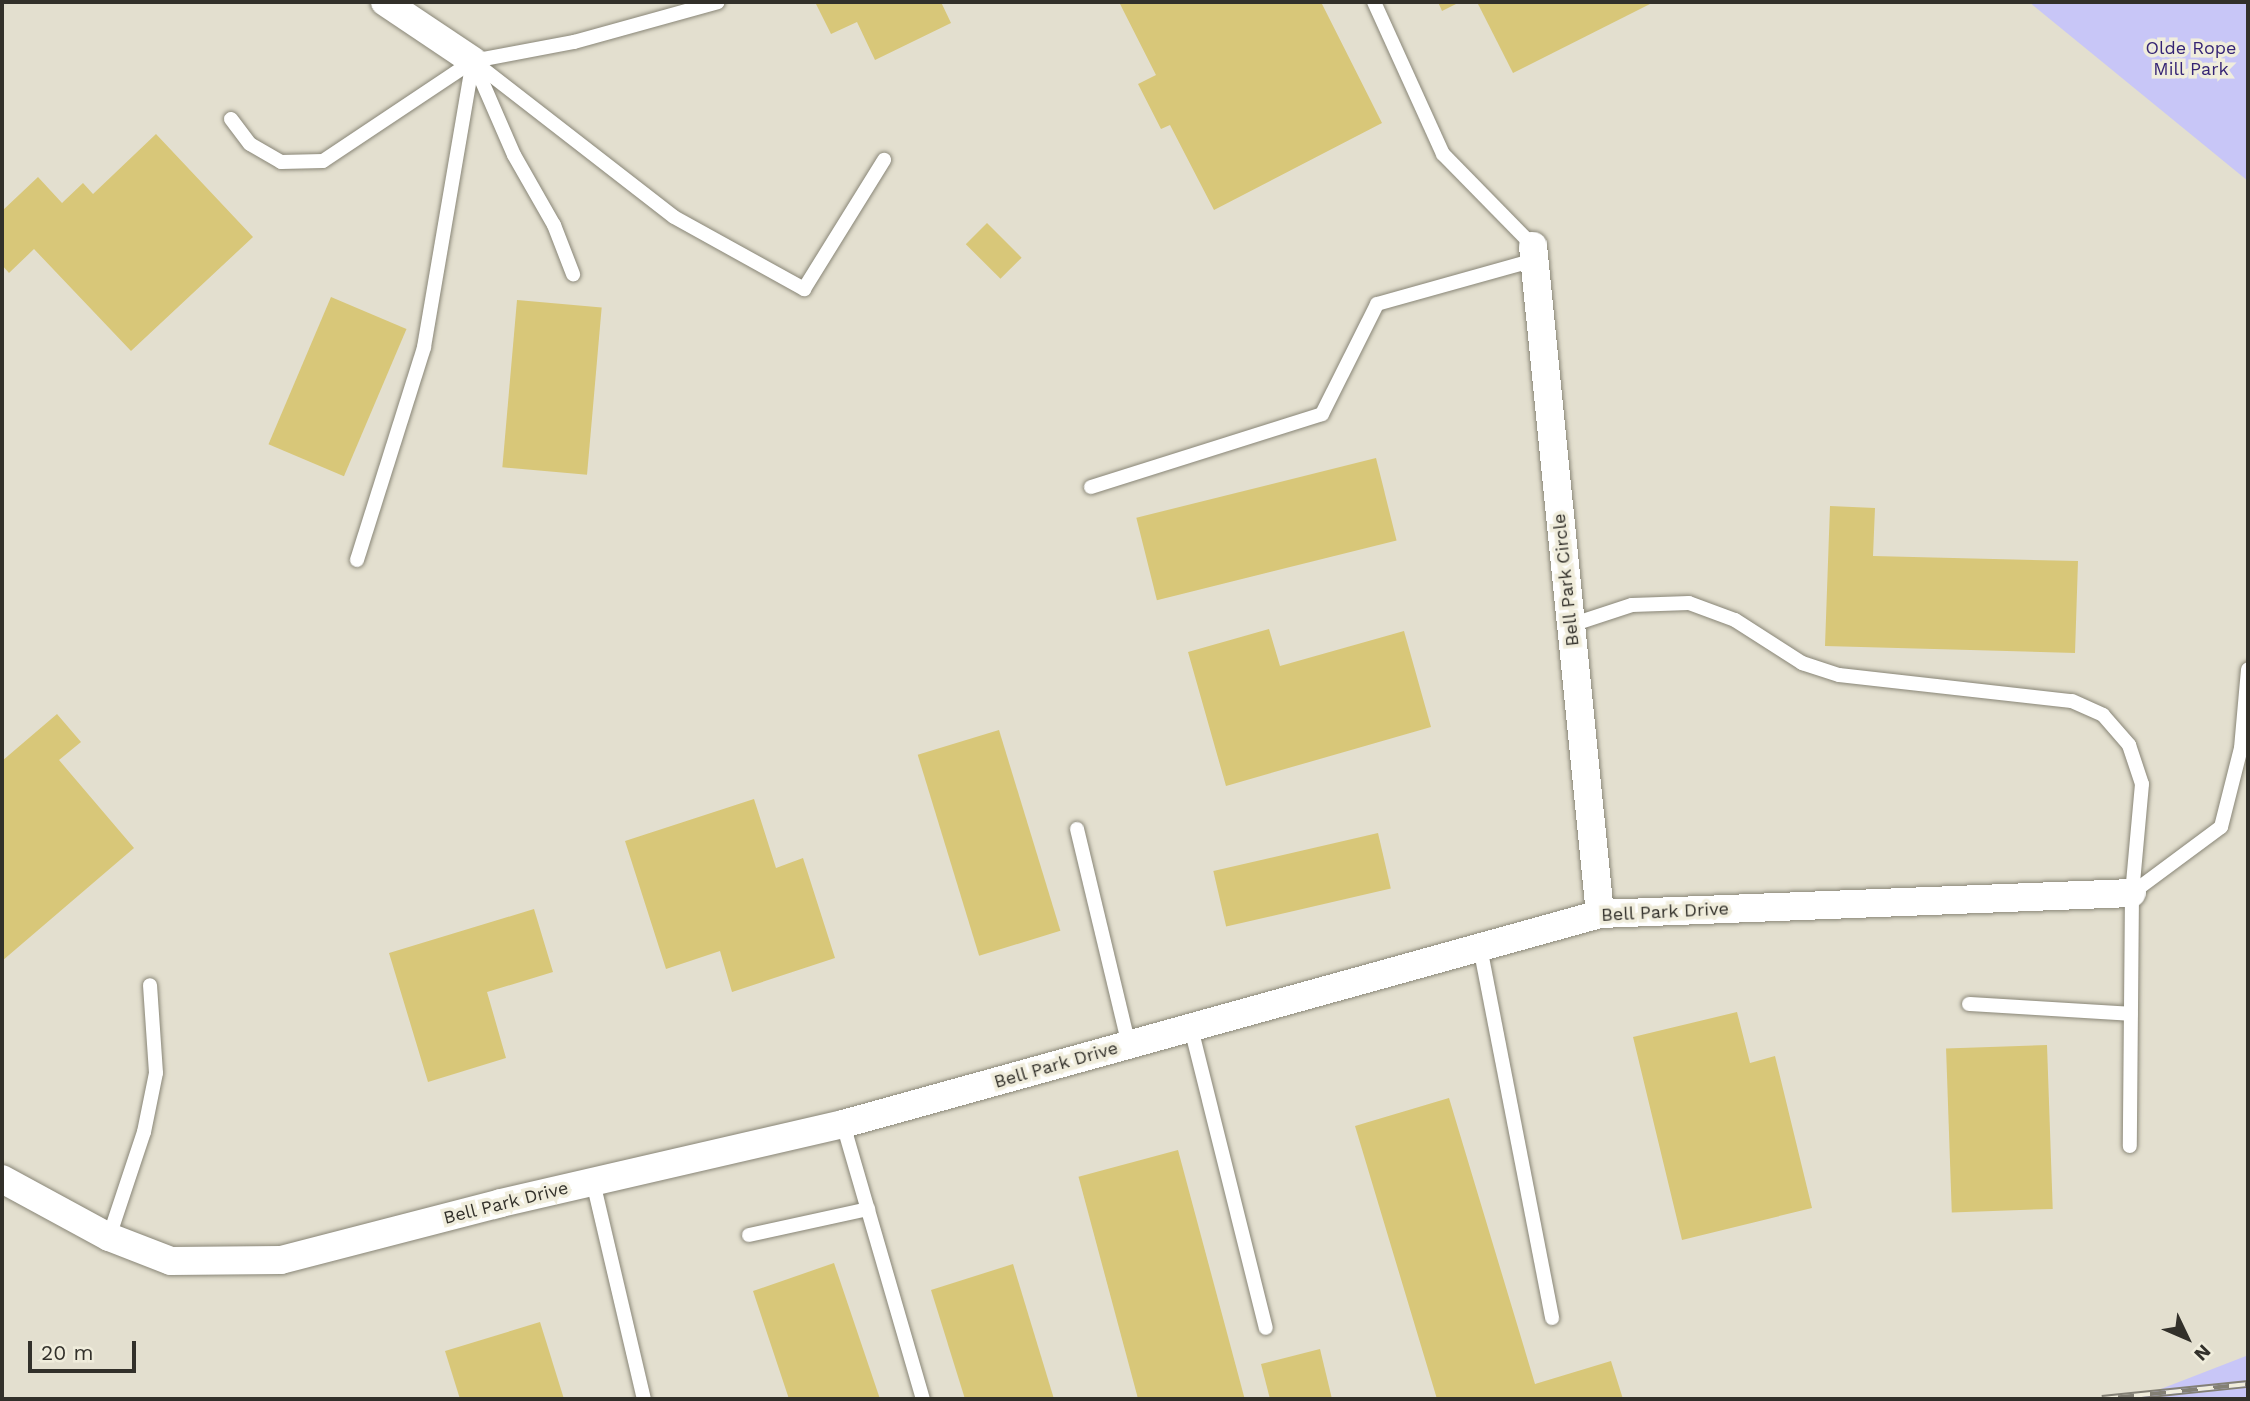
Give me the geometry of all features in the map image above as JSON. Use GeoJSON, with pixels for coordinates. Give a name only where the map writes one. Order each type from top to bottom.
{"type":"FeatureCollection","features":[{"type":"Feature","properties":{"kind":"street"},"geometry":{"type":"LineString","coordinates":[[385,2],[473,61]]}},
{"type":"Feature","properties":{"kind":"street","name":"Bell Park Circle"},"geometry":{"type":"LineString","coordinates":[[1534,253],[1600,914]]}},
{"type":"Feature","properties":{"kind":"street","name":"Bell Park Drive"},"geometry":{"type":"LineString","coordinates":[[2,1179],[109,1237],[171,1261],[281,1260],[593,1182],[843,1124],[1600,914],[2132,893]]}},
{"type":"Feature","properties":{"kind":"lane"},"geometry":{"type":"LineString","coordinates":[[231,119],[250,144],[281,162],[323,161],[473,61],[574,42],[718,2]]}},
{"type":"Feature","properties":{"kind":"lane"},"geometry":{"type":"LineString","coordinates":[[1091,487],[1322,414],[1377,303],[1534,253],[1443,154],[1374,2]]}},
{"type":"Feature","properties":{"kind":"lane"},"geometry":{"type":"LineString","coordinates":[[473,61],[674,217],[804,289],[884,160]]}},
{"type":"Feature","properties":{"kind":"lane"},"geometry":{"type":"LineString","coordinates":[[473,61],[514,156],[554,225],[573,274]]}},
{"type":"Feature","properties":{"kind":"lane"},"geometry":{"type":"LineString","coordinates":[[357,560],[424,347],[473,61]]}},
{"type":"Feature","properties":{"kind":"lane"},"geometry":{"type":"LineString","coordinates":[[1571,625],[1632,604],[1689,603],[1735,620],[1802,663],[1839,675],[2072,701],[2103,715],[2129,744],[2142,784],[2132,893],[2130,1146]]}},
{"type":"Feature","properties":{"kind":"lane"},"geometry":{"type":"LineString","coordinates":[[2132,893],[2221,827],[2241,748],[2248,668]]}},
{"type":"Feature","properties":{"kind":"lane"},"geometry":{"type":"LineString","coordinates":[[1077,829],[1129,1045]]}},
{"type":"Feature","properties":{"kind":"lane"},"geometry":{"type":"LineString","coordinates":[[1480,947],[1552,1318]]}},
{"type":"Feature","properties":{"kind":"lane"},"geometry":{"type":"LineString","coordinates":[[109,1237],[144,1132],[156,1073],[150,985]]}},
{"type":"Feature","properties":{"kind":"lane"},"geometry":{"type":"LineString","coordinates":[[1969,1003],[2131,1014]]}},
{"type":"Feature","properties":{"kind":"lane"},"geometry":{"type":"LineString","coordinates":[[1191,1028],[1266,1328]]}},
{"type":"Feature","properties":{"kind":"lane"},"geometry":{"type":"LineString","coordinates":[[843,1124],[923,1399]]}},
{"type":"Feature","properties":{"kind":"lane"},"geometry":{"type":"LineString","coordinates":[[593,1182],[644,1399]]}},
{"type":"Feature","properties":{"kind":"lane"},"geometry":{"type":"LineString","coordinates":[[748,1235],[868,1209]]}},
{"type":"Feature","properties":{"kind":"green space","name":"Olde Rope Mill Park"},"geometry":{"type":"Polygon","coordinates":[[[2029,2],[2248,2],[2248,181],[2029,2]]]}},
{"type":"Feature","properties":{"kind":"green space"},"geometry":{"type":"Polygon","coordinates":[[[2248,1355],[2248,1399],[2135,1399],[2246,1356],[2248,1355]]]}},
{"type":"Feature","properties":{"kind":"building"},"geometry":{"type":"Polygon","coordinates":[[[815,2],[941,2],[951,23],[875,60],[857,22],[831,34],[815,2]]]}},
{"type":"Feature","properties":{"kind":"building"},"geometry":{"type":"Polygon","coordinates":[[[1119,2],[1321,2],[1382,123],[1214,210],[1170,125],[1161,129],[1138,84],[1156,75],[1119,2]]]}},
{"type":"Feature","properties":{"kind":"building"},"geometry":{"type":"Polygon","coordinates":[[[1438,2],[1460,2],[1442,11],[1438,2]]]}},
{"type":"Feature","properties":{"kind":"building"},"geometry":{"type":"Polygon","coordinates":[[[1477,2],[1654,2],[1513,73],[1477,2]]]}},
{"type":"Feature","properties":{"kind":"building"},"geometry":{"type":"Polygon","coordinates":[[[156,134],[253,237],[131,351],[34,249],[9,273],[2,265],[2,211],[38,177],[62,203],[83,183],[93,194],[156,134]]]}},
{"type":"Feature","properties":{"kind":"building"},"geometry":{"type":"Polygon","coordinates":[[[987,223],[1022,258],[1000,279],[966,244],[987,223]]]}},
{"type":"Feature","properties":{"kind":"building"},"geometry":{"type":"Polygon","coordinates":[[[331,297],[406,329],[344,476],[268,444],[331,297]]]}},
{"type":"Feature","properties":{"kind":"building"},"geometry":{"type":"Polygon","coordinates":[[[517,300],[602,307],[587,475],[502,467],[517,300]]]}},
{"type":"Feature","properties":{"kind":"building"},"geometry":{"type":"Polygon","coordinates":[[[1376,458],[1397,540],[1157,600],[1136,518],[1376,458]]]}},
{"type":"Feature","properties":{"kind":"building"},"geometry":{"type":"Polygon","coordinates":[[[1830,506],[1875,508],[1873,556],[2078,561],[2075,653],[1825,646],[1830,506]]]}},
{"type":"Feature","properties":{"kind":"building"},"geometry":{"type":"Polygon","coordinates":[[[1269,629],[1280,666],[1404,631],[1431,727],[1226,786],[1188,652],[1269,629]]]}},
{"type":"Feature","properties":{"kind":"building"},"geometry":{"type":"Polygon","coordinates":[[[57,714],[81,742],[59,760],[134,848],[2,961],[2,761],[57,714]]]}},
{"type":"Feature","properties":{"kind":"building"},"geometry":{"type":"Polygon","coordinates":[[[999,730],[1060,931],[979,956],[918,755],[999,730]]]}},
{"type":"Feature","properties":{"kind":"building"},"geometry":{"type":"Polygon","coordinates":[[[754,799],[776,868],[803,858],[835,958],[732,992],[720,951],[666,969],[625,841],[754,799]]]}},
{"type":"Feature","properties":{"kind":"building"},"geometry":{"type":"Polygon","coordinates":[[[1378,833],[1391,889],[1226,927],[1213,871],[1378,833]]]}},
{"type":"Feature","properties":{"kind":"building"},"geometry":{"type":"Polygon","coordinates":[[[534,909],[553,972],[487,992],[506,1058],[428,1082],[389,953],[534,909]]]}},
{"type":"Feature","properties":{"kind":"building"},"geometry":{"type":"Polygon","coordinates":[[[1737,1012],[1750,1063],[1775,1056],[1812,1208],[1682,1240],[1633,1037],[1737,1012]]]}},
{"type":"Feature","properties":{"kind":"building"},"geometry":{"type":"Polygon","coordinates":[[[2047,1045],[2053,1209],[1952,1212],[1946,1049],[2047,1045]]]}},
{"type":"Feature","properties":{"kind":"building"},"geometry":{"type":"Polygon","coordinates":[[[1449,1098],[1535,1384],[1611,1361],[1623,1399],[1437,1399],[1355,1126],[1449,1098]]]}},
{"type":"Feature","properties":{"kind":"building"},"geometry":{"type":"Polygon","coordinates":[[[1178,1150],[1245,1398],[1138,1399],[1079,1177],[1178,1150]]]}},
{"type":"Feature","properties":{"kind":"building"},"geometry":{"type":"Polygon","coordinates":[[[834,1263],[880,1399],[789,1399],[753,1291],[834,1263]]]}},
{"type":"Feature","properties":{"kind":"building"},"geometry":{"type":"Polygon","coordinates":[[[1013,1264],[1054,1399],[965,1399],[931,1290],[1013,1264]]]}},
{"type":"Feature","properties":{"kind":"building"},"geometry":{"type":"Polygon","coordinates":[[[540,1322],[564,1399],[460,1399],[445,1351],[540,1322]]]}},
{"type":"Feature","properties":{"kind":"building"},"geometry":{"type":"Polygon","coordinates":[[[1320,1349],[1332,1399],[1270,1399],[1261,1364],[1320,1349]]]}},
{"type":"Feature","properties":{"kind":"railway"},"geometry":{"type":"LineString","coordinates":[[2102,1399],[2248,1384]]}}]}
